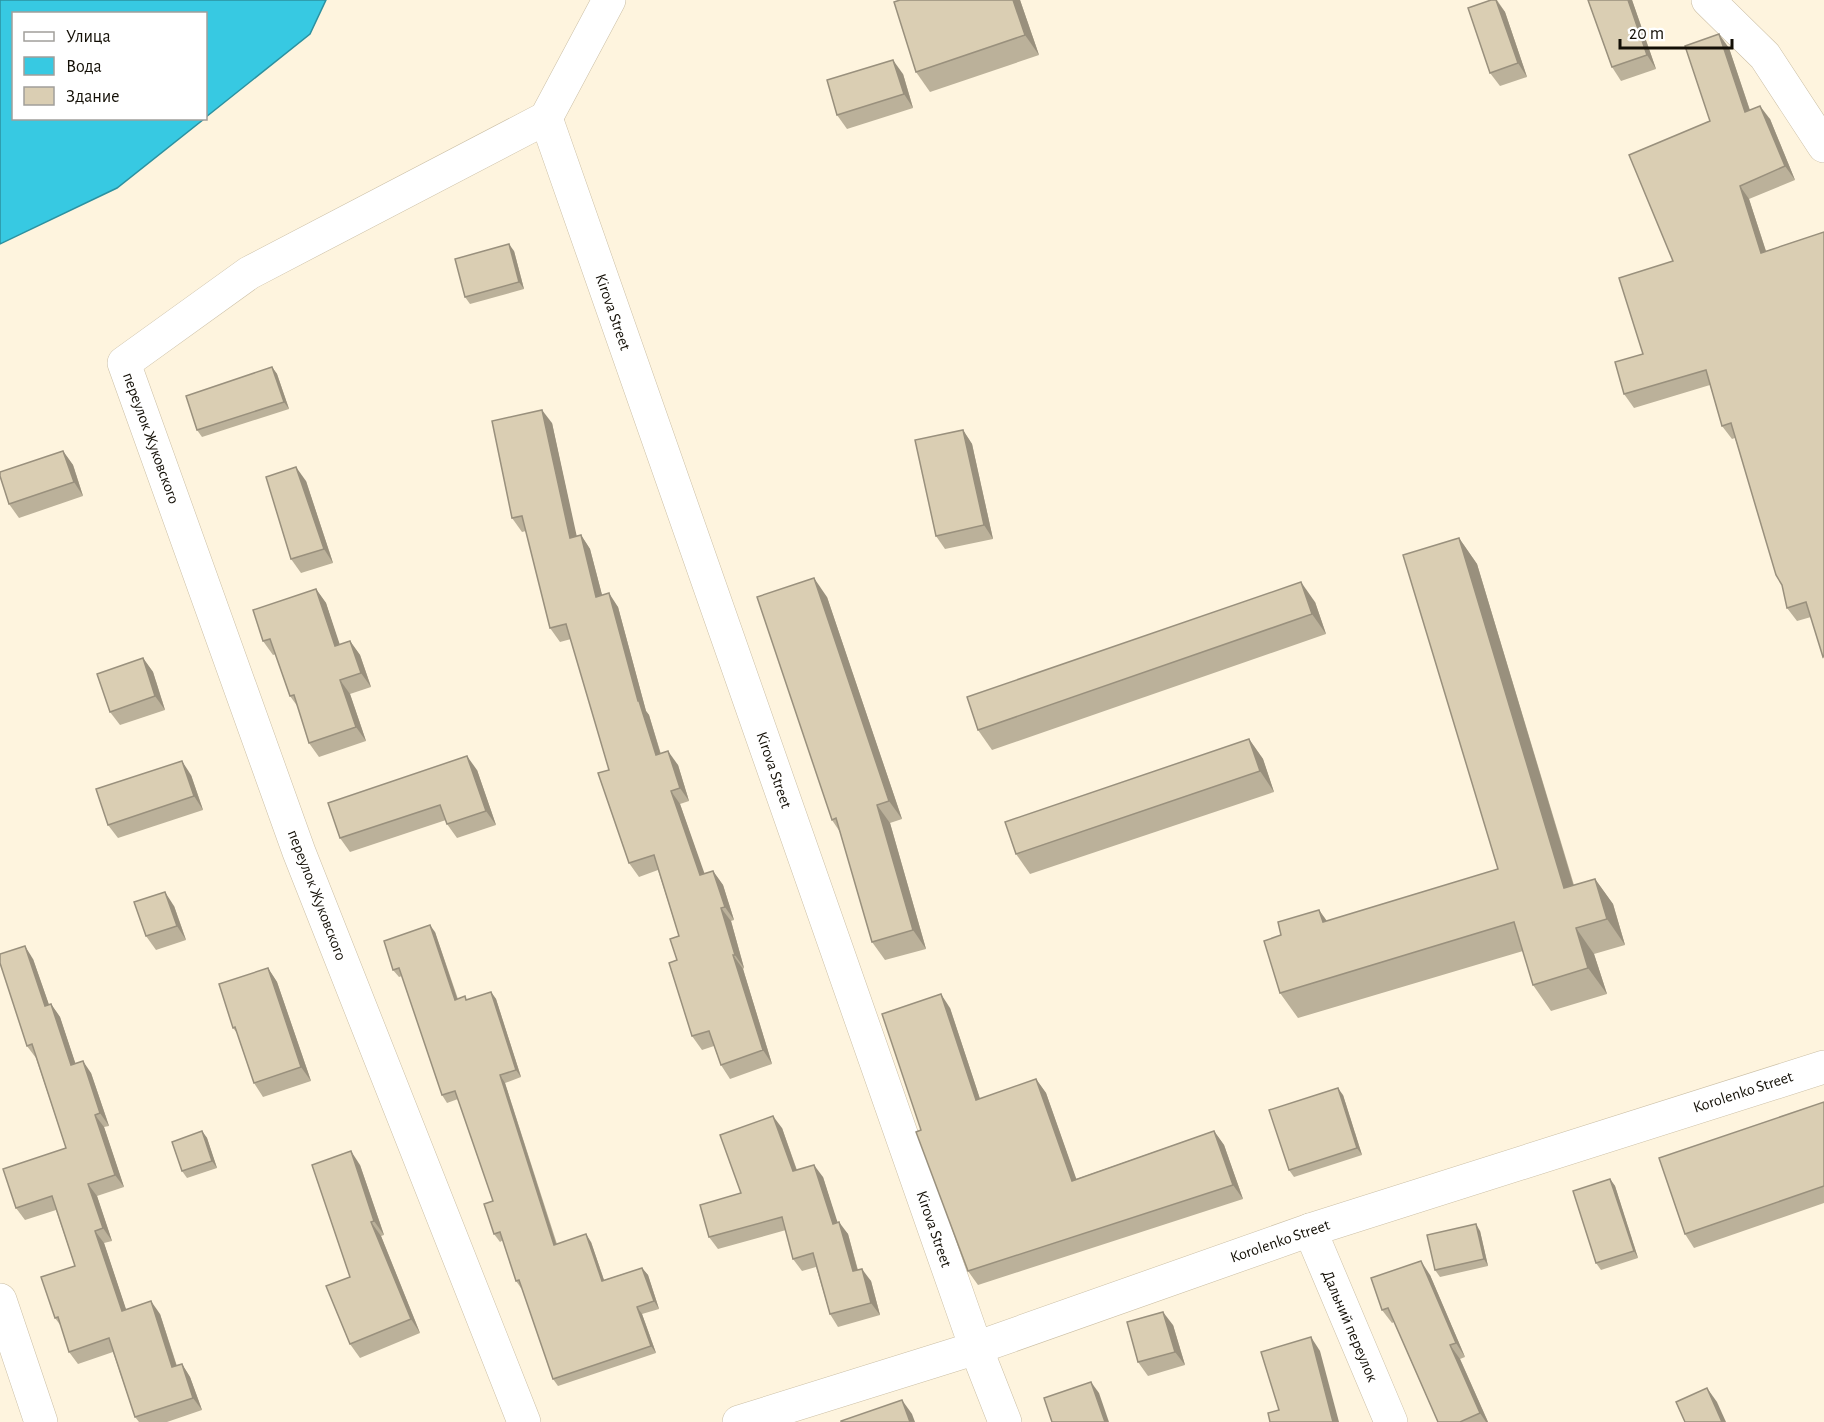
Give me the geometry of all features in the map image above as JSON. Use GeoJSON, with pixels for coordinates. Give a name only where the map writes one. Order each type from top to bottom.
{"type":"FeatureCollection","features":[{"type":"Feature","properties":{"kind":"street"},"geometry":{"type":"LineString","coordinates":[[546,118],[609,0]]}},
{"type":"Feature","properties":{"kind":"street"},"geometry":{"type":"LineString","coordinates":[[1708,0],[1765,56],[1824,146]]}},
{"type":"Feature","properties":{"kind":"street","name":"переулок Жуковского"},"geometry":{"type":"LineString","coordinates":[[524,1422],[299,852],[124,363],[249,273],[546,118]]}},
{"type":"Feature","properties":{"kind":"street","name":"Kirova Street"},"geometry":{"type":"LineString","coordinates":[[546,118],[976,1348],[1005,1422]]}},
{"type":"Feature","properties":{"kind":"street","name":"Korolenko Street"},"geometry":{"type":"LineString","coordinates":[[739,1422],[976,1348],[1310,1230],[1824,1067]]}},
{"type":"Feature","properties":{"kind":"street","name":"Дальний переулок"},"geometry":{"type":"LineString","coordinates":[[1310,1230],[1391,1422]]}},
{"type":"Feature","properties":{"kind":"street"},"geometry":{"type":"LineString","coordinates":[[0,1300],[41,1422]]}},
{"type":"Feature","properties":{"kind":"water"},"geometry":{"type":"Polygon","coordinates":[[[0,0],[326,0],[310,34],[207,116],[207,12],[12,12],[12,120],[203,120],[117,188],[0,244],[0,0]]]}},
{"type":"Feature","properties":{"kind":"building"},"geometry":{"type":"Polygon","coordinates":[[[900,0],[1013,0],[1025,35],[916,72],[894,2],[900,0]]]}},
{"type":"Feature","properties":{"kind":"building"},"geometry":{"type":"Polygon","coordinates":[[[1496,0],[1518,63],[1490,73],[1468,8],[1496,0]]]}},
{"type":"Feature","properties":{"kind":"building"},"geometry":{"type":"Polygon","coordinates":[[[1588,0],[1628,0],[1647,55],[1612,67],[1588,0]]]}},
{"type":"Feature","properties":{"kind":"building"},"geometry":{"type":"Polygon","coordinates":[[[1719,34],[1745,112],[1760,106],[1785,166],[1740,186],[1761,253],[1824,232],[1823,657],[1806,602],[1787,608],[1782,585],[1776,575],[1731,423],[1722,426],[1706,370],[1624,394],[1615,362],[1643,354],[1619,278],[1673,261],[1629,155],[1710,121],[1685,46],[1719,34]]]}},
{"type":"Feature","properties":{"kind":"building"},"geometry":{"type":"Polygon","coordinates":[[[893,60],[904,94],[837,115],[827,80],[893,60]]]}},
{"type":"Feature","properties":{"kind":"building"},"geometry":{"type":"Polygon","coordinates":[[[509,244],[519,282],[465,297],[455,259],[509,244]]]}},
{"type":"Feature","properties":{"kind":"building"},"geometry":{"type":"Polygon","coordinates":[[[272,367],[284,402],[197,430],[186,396],[272,367]]]}},
{"type":"Feature","properties":{"kind":"building"},"geometry":{"type":"Polygon","coordinates":[[[542,410],[570,538],[581,535],[596,597],[609,593],[638,701],[656,755],[668,751],[680,788],[671,791],[700,875],[713,871],[725,907],[721,908],[735,955],[733,955],[763,1050],[721,1065],[709,1031],[692,1036],[669,963],[677,960],[670,939],[679,936],[654,855],[629,863],[598,773],[609,770],[566,624],[550,628],[522,516],[512,518],[492,421],[542,410]]]}},
{"type":"Feature","properties":{"kind":"building"},"geometry":{"type":"Polygon","coordinates":[[[963,430],[984,525],[936,536],[915,440],[963,430]]]}},
{"type":"Feature","properties":{"kind":"building"},"geometry":{"type":"Polygon","coordinates":[[[63,451],[74,482],[9,504],[0,472],[63,451]]]}},
{"type":"Feature","properties":{"kind":"building"},"geometry":{"type":"Polygon","coordinates":[[[296,467],[324,549],[291,559],[266,477],[296,467]]]}},
{"type":"Feature","properties":{"kind":"building"},"geometry":{"type":"Polygon","coordinates":[[[1459,538],[1564,888],[1595,879],[1607,919],[1576,928],[1588,968],[1533,985],[1514,922],[1280,993],[1264,941],[1281,935],[1278,922],[1319,910],[1323,922],[1498,869],[1403,555],[1459,538]]]}},
{"type":"Feature","properties":{"kind":"building"},"geometry":{"type":"Polygon","coordinates":[[[814,578],[889,801],[877,805],[913,930],[872,942],[836,818],[832,820],[757,597],[814,578]]]}},
{"type":"Feature","properties":{"kind":"building"},"geometry":{"type":"Polygon","coordinates":[[[1301,582],[1312,614],[978,730],[967,697],[1301,582]]]}},
{"type":"Feature","properties":{"kind":"building"},"geometry":{"type":"Polygon","coordinates":[[[316,589],[335,646],[350,641],[361,673],[340,680],[356,727],[309,743],[294,695],[290,696],[270,639],[263,641],[253,610],[316,589]]]}},
{"type":"Feature","properties":{"kind":"building"},"geometry":{"type":"Polygon","coordinates":[[[143,658],[155,696],[110,712],[97,674],[143,658]]]}},
{"type":"Feature","properties":{"kind":"building"},"geometry":{"type":"Polygon","coordinates":[[[1249,739],[1260,771],[1016,854],[1005,822],[1249,739]]]}},
{"type":"Feature","properties":{"kind":"building"},"geometry":{"type":"Polygon","coordinates":[[[467,756],[486,811],[447,824],[440,805],[340,838],[328,803],[467,756]]]}},
{"type":"Feature","properties":{"kind":"building"},"geometry":{"type":"Polygon","coordinates":[[[182,761],[194,796],[108,825],[96,789],[182,761]]]}},
{"type":"Feature","properties":{"kind":"building"},"geometry":{"type":"Polygon","coordinates":[[[165,892],[177,926],[146,936],[134,902],[165,892]]]}},
{"type":"Feature","properties":{"kind":"building"},"geometry":{"type":"Polygon","coordinates":[[[430,925],[455,1000],[465,996],[466,1000],[491,992],[516,1070],[500,1075],[554,1245],[586,1234],[602,1281],[642,1268],[654,1301],[637,1307],[651,1346],[553,1379],[500,1232],[494,1234],[484,1204],[493,1201],[455,1091],[442,1095],[399,968],[393,970],[384,941],[430,925]]]}},
{"type":"Feature","properties":{"kind":"building"},"geometry":{"type":"Polygon","coordinates":[[[25,946],[45,1006],[51,1004],[71,1065],[83,1061],[100,1113],[95,1115],[115,1175],[88,1184],[103,1228],[95,1231],[122,1311],[151,1301],[172,1367],[182,1364],[193,1398],[135,1417],[109,1338],[69,1352],[58,1317],[55,1318],[41,1277],[75,1266],[52,1196],[16,1208],[3,1169],[66,1148],[32,1044],[27,1046],[0,963],[0,954],[25,946]]]}},
{"type":"Feature","properties":{"kind":"building"},"geometry":{"type":"Polygon","coordinates":[[[268,968],[301,1067],[254,1083],[219,984],[268,968]]]}},
{"type":"Feature","properties":{"kind":"building"},"geometry":{"type":"Polygon","coordinates":[[[941,994],[976,1100],[1036,1079],[1072,1181],[1214,1131],[1233,1185],[968,1271],[916,1132],[921,1130],[882,1014],[941,994]]]}},
{"type":"Feature","properties":{"kind":"building"},"geometry":{"type":"Polygon","coordinates":[[[1338,1088],[1357,1148],[1289,1170],[1269,1110],[1338,1088]]]}},
{"type":"Feature","properties":{"kind":"building"},"geometry":{"type":"Polygon","coordinates":[[[1824,1102],[1824,1186],[1685,1234],[1659,1158],[1824,1102]]]}},
{"type":"Feature","properties":{"kind":"building"},"geometry":{"type":"Polygon","coordinates":[[[773,1116],[793,1171],[814,1165],[833,1224],[839,1222],[853,1271],[862,1269],[871,1303],[830,1314],[813,1253],[793,1259],[782,1217],[709,1237],[700,1205],[741,1193],[720,1135],[773,1116]]]}},
{"type":"Feature","properties":{"kind":"building"},"geometry":{"type":"Polygon","coordinates":[[[202,1131],[212,1161],[182,1171],[172,1142],[202,1131]]]}},
{"type":"Feature","properties":{"kind":"building"},"geometry":{"type":"Polygon","coordinates":[[[351,1151],[374,1221],[371,1222],[411,1319],[350,1344],[326,1286],[350,1277],[312,1165],[351,1151]]]}},
{"type":"Feature","properties":{"kind":"building"},"geometry":{"type":"Polygon","coordinates":[[[1610,1179],[1634,1251],[1596,1263],[1573,1191],[1610,1179]]]}},
{"type":"Feature","properties":{"kind":"building"},"geometry":{"type":"Polygon","coordinates":[[[1476,1224],[1484,1259],[1435,1270],[1427,1235],[1476,1224]]]}},
{"type":"Feature","properties":{"kind":"building"},"geometry":{"type":"Polygon","coordinates":[[[1421,1261],[1456,1343],[1450,1345],[1480,1413],[1460,1422],[1438,1422],[1388,1308],[1382,1310],[1371,1278],[1421,1261]]]}},
{"type":"Feature","properties":{"kind":"building"},"geometry":{"type":"Polygon","coordinates":[[[1163,1312],[1175,1352],[1138,1362],[1127,1322],[1163,1312]]]}},
{"type":"Feature","properties":{"kind":"building"},"geometry":{"type":"Polygon","coordinates":[[[1311,1337],[1333,1422],[1270,1422],[1268,1413],[1279,1410],[1261,1352],[1311,1337]]]}},
{"type":"Feature","properties":{"kind":"building"},"geometry":{"type":"Polygon","coordinates":[[[1091,1382],[1105,1422],[1052,1422],[1044,1398],[1091,1382]]]}},
{"type":"Feature","properties":{"kind":"building"},"geometry":{"type":"Polygon","coordinates":[[[1707,1388],[1722,1422],[1685,1422],[1676,1402],[1707,1388]]]}},
{"type":"Feature","properties":{"kind":"building"},"geometry":{"type":"Polygon","coordinates":[[[902,1400],[910,1422],[841,1422],[841,1421],[902,1400]]]}}]}
